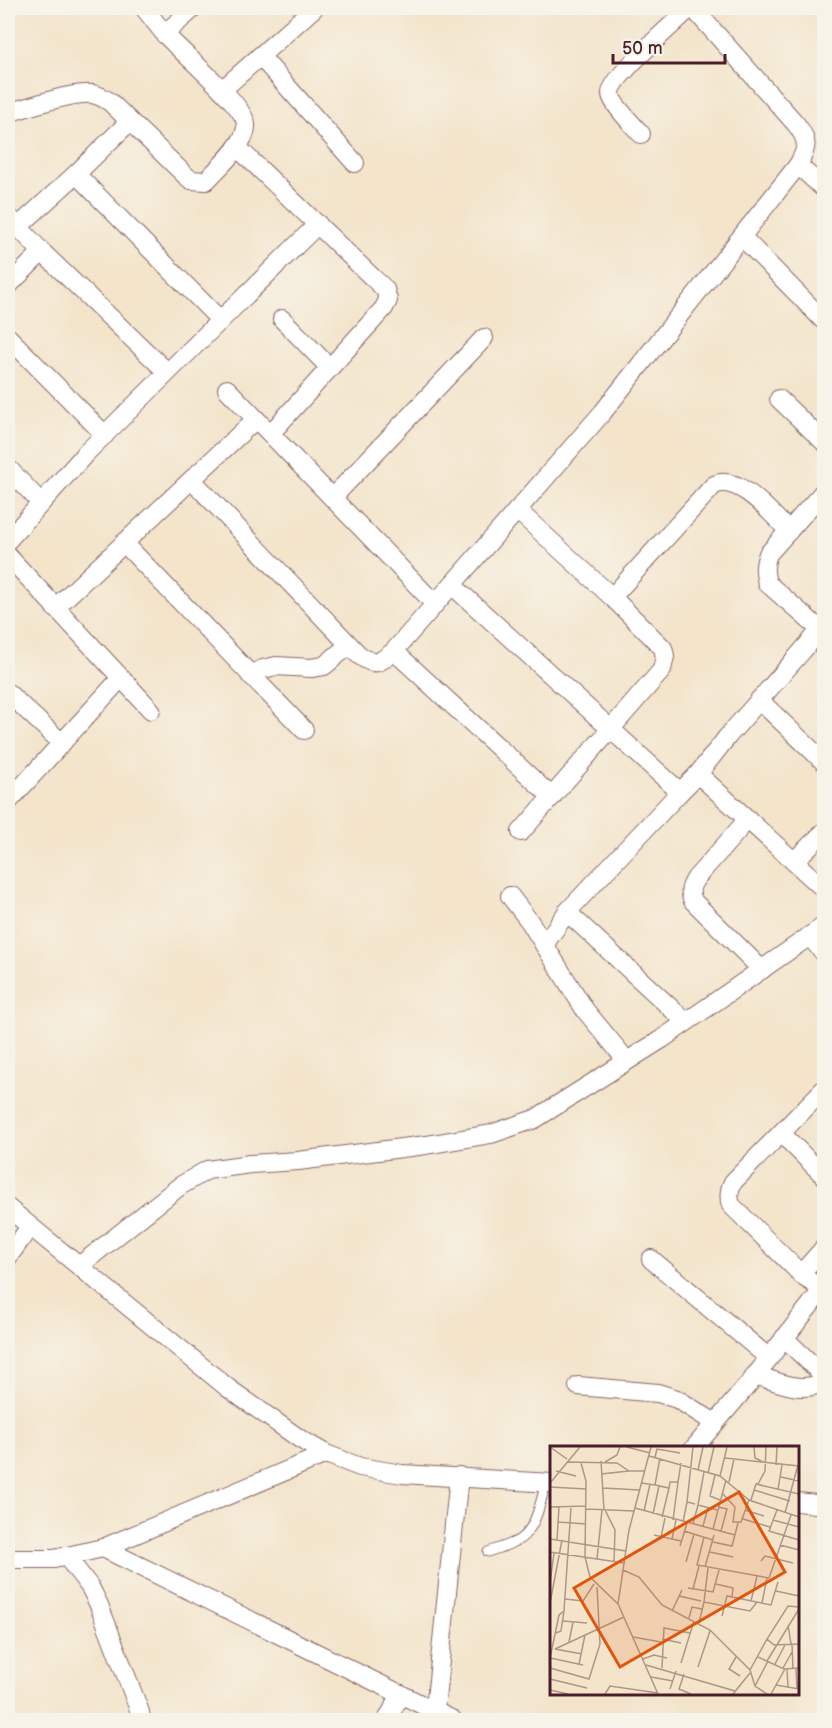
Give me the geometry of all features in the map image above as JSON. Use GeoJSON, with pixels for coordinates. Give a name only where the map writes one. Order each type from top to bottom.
{"type":"FeatureCollection","features":[{"type":"Feature","properties":{"kind":"street"},"geometry":{"type":"LineString","coordinates":[[8,113],[41,103],[93,94],[110,102],[191,180],[206,180],[237,147],[246,125],[241,112],[222,90],[164,34],[144,8]]}},
{"type":"Feature","properties":{"kind":"street"},"geometry":{"type":"LineString","coordinates":[[164,34],[194,8]]}},
{"type":"Feature","properties":{"kind":"street"},"geometry":{"type":"LineString","coordinates":[[222,90],[314,8]]}},
{"type":"Feature","properties":{"kind":"street"},"geometry":{"type":"LineString","coordinates":[[192,480],[357,654],[371,663],[377,663],[394,651],[603,412],[742,237],[806,152],[806,142],[802,132],[692,8],[625,70],[615,83],[611,93],[613,100],[641,134]]}},
{"type":"Feature","properties":{"kind":"street"},"geometry":{"type":"LineString","coordinates":[[260,56],[355,164]]}},
{"type":"Feature","properties":{"kind":"street"},"geometry":{"type":"LineString","coordinates":[[129,122],[76,174],[13,221],[42,252],[167,372]]}},
{"type":"Feature","properties":{"kind":"street"},"geometry":{"type":"LineString","coordinates":[[237,147],[385,289],[388,300],[384,308],[271,434]]}},
{"type":"Feature","properties":{"kind":"street"},"geometry":{"type":"LineString","coordinates":[[798,165],[825,189]]}},
{"type":"Feature","properties":{"kind":"street"},"geometry":{"type":"LineString","coordinates":[[76,174],[220,320]]}},
{"type":"Feature","properties":{"kind":"street"},"geometry":{"type":"LineString","coordinates":[[8,540],[105,435],[318,224]]}},
{"type":"Feature","properties":{"kind":"street"},"geometry":{"type":"LineString","coordinates":[[742,237],[825,321]]}},
{"type":"Feature","properties":{"kind":"street"},"geometry":{"type":"LineString","coordinates":[[8,286],[42,252]]}},
{"type":"Feature","properties":{"kind":"street"},"geometry":{"type":"LineString","coordinates":[[282,319],[330,368]]}},
{"type":"Feature","properties":{"kind":"street"},"geometry":{"type":"LineString","coordinates":[[8,337],[105,435]]}},
{"type":"Feature","properties":{"kind":"street"},"geometry":{"type":"LineString","coordinates":[[333,497],[484,338]]}},
{"type":"Feature","properties":{"kind":"street"},"geometry":{"type":"LineString","coordinates":[[226,389],[435,604]]}},
{"type":"Feature","properties":{"kind":"street"},"geometry":{"type":"LineString","coordinates":[[779,399],[825,442]]}},
{"type":"Feature","properties":{"kind":"street"},"geometry":{"type":"LineString","coordinates":[[55,608],[256,418]]}},
{"type":"Feature","properties":{"kind":"street"},"geometry":{"type":"LineString","coordinates":[[8,468],[41,502]]}},
{"type":"Feature","properties":{"kind":"street"},"geometry":{"type":"LineString","coordinates":[[612,597],[714,485],[721,482],[731,482],[744,488],[789,531]]}},
{"type":"Feature","properties":{"kind":"street"},"geometry":{"type":"LineString","coordinates":[[544,945],[567,912],[698,774],[759,700],[823,629],[767,584],[764,574],[764,564],[768,554],[822,499]]}},
{"type":"Feature","properties":{"kind":"street"},"geometry":{"type":"LineString","coordinates":[[517,510],[612,597],[663,648],[665,656],[662,670],[521,832]]}},
{"type":"Feature","properties":{"kind":"street"},"geometry":{"type":"LineString","coordinates":[[124,543],[304,730]]}},
{"type":"Feature","properties":{"kind":"street"},"geometry":{"type":"LineString","coordinates":[[8,556],[151,710]]}},
{"type":"Feature","properties":{"kind":"street"},"geometry":{"type":"LineString","coordinates":[[452,585],[680,792]]}},
{"type":"Feature","properties":{"kind":"street"},"geometry":{"type":"LineString","coordinates":[[250,675],[276,666],[311,668],[324,666],[349,645]]}},
{"type":"Feature","properties":{"kind":"street"},"geometry":{"type":"LineString","coordinates":[[394,651],[552,797]]}},
{"type":"Feature","properties":{"kind":"street"},"geometry":{"type":"LineString","coordinates":[[8,802],[121,678]]}},
{"type":"Feature","properties":{"kind":"street"},"geometry":{"type":"LineString","coordinates":[[8,693],[62,742]]}},
{"type":"Feature","properties":{"kind":"street"},"geometry":{"type":"LineString","coordinates":[[759,700],[825,762]]}},
{"type":"Feature","properties":{"kind":"street"},"geometry":{"type":"LineString","coordinates":[[698,774],[825,889]]}},
{"type":"Feature","properties":{"kind":"street"},"geometry":{"type":"LineString","coordinates":[[748,819],[696,878],[690,886],[690,895],[693,902],[762,970]]}},
{"type":"Feature","properties":{"kind":"street"},"geometry":{"type":"LineString","coordinates":[[794,861],[825,832]]}},
{"type":"Feature","properties":{"kind":"street"},"geometry":{"type":"LineString","coordinates":[[510,896],[530,922],[585,1010],[627,1061]]}},
{"type":"Feature","properties":{"kind":"street"},"geometry":{"type":"LineString","coordinates":[[567,912],[686,1022]]}},
{"type":"Feature","properties":{"kind":"street"},"geometry":{"type":"LineString","coordinates":[[79,1266],[180,1186],[207,1170],[426,1145],[491,1134],[535,1119],[686,1022],[817,931],[825,954]]}},
{"type":"Feature","properties":{"kind":"street"},"geometry":{"type":"LineString","coordinates":[[696,1446],[823,1290],[801,1274],[731,1205],[729,1191],[733,1182],[825,1089]]}},
{"type":"Feature","properties":{"kind":"street"},"geometry":{"type":"LineString","coordinates":[[781,1133],[825,1176]]}},
{"type":"Feature","properties":{"kind":"street"},"geometry":{"type":"LineString","coordinates":[[8,1208],[228,1388],[300,1439],[326,1454],[360,1467],[402,1474],[549,1483]]}},
{"type":"Feature","properties":{"kind":"street"},"geometry":{"type":"LineString","coordinates":[[8,1257],[30,1227]]}},
{"type":"Feature","properties":{"kind":"street"},"geometry":{"type":"LineString","coordinates":[[801,1274],[825,1248]]}},
{"type":"Feature","properties":{"kind":"street"},"geometry":{"type":"LineString","coordinates":[[651,1259],[769,1358]]}},
{"type":"Feature","properties":{"kind":"street"},"geometry":{"type":"LineString","coordinates":[[784,1338],[825,1376]]}},
{"type":"Feature","properties":{"kind":"street"},"geometry":{"type":"LineString","coordinates":[[755,1375],[802,1388],[813,1388],[825,1382]]}},
{"type":"Feature","properties":{"kind":"street"},"geometry":{"type":"LineString","coordinates":[[578,1386],[658,1393],[677,1399],[715,1423]]}},
{"type":"Feature","properties":{"kind":"street"},"geometry":{"type":"LineString","coordinates":[[8,1559],[54,1559],[102,1548],[326,1454]]}},
{"type":"Feature","properties":{"kind":"street"},"geometry":{"type":"LineString","coordinates":[[434,1715],[459,1476]]}},
{"type":"Feature","properties":{"kind":"street"},"geometry":{"type":"LineString","coordinates":[[799,1502],[825,1504]]}},
{"type":"Feature","properties":{"kind":"street"},"geometry":{"type":"LineString","coordinates":[[102,1548],[401,1694],[434,1715],[453,1720]]}},
{"type":"Feature","properties":{"kind":"street"},"geometry":{"type":"LineString","coordinates":[[66,1556],[90,1587],[99,1605],[140,1712],[141,1720]]}},
{"type":"Feature","properties":{"kind":"street"},"geometry":{"type":"LineString","coordinates":[[387,1720],[401,1694]]}},
{"type":"Feature","properties":{"kind":"lane"},"geometry":{"type":"LineString","coordinates":[[488,1552],[518,1540],[526,1533],[549,1483]]}}]}
